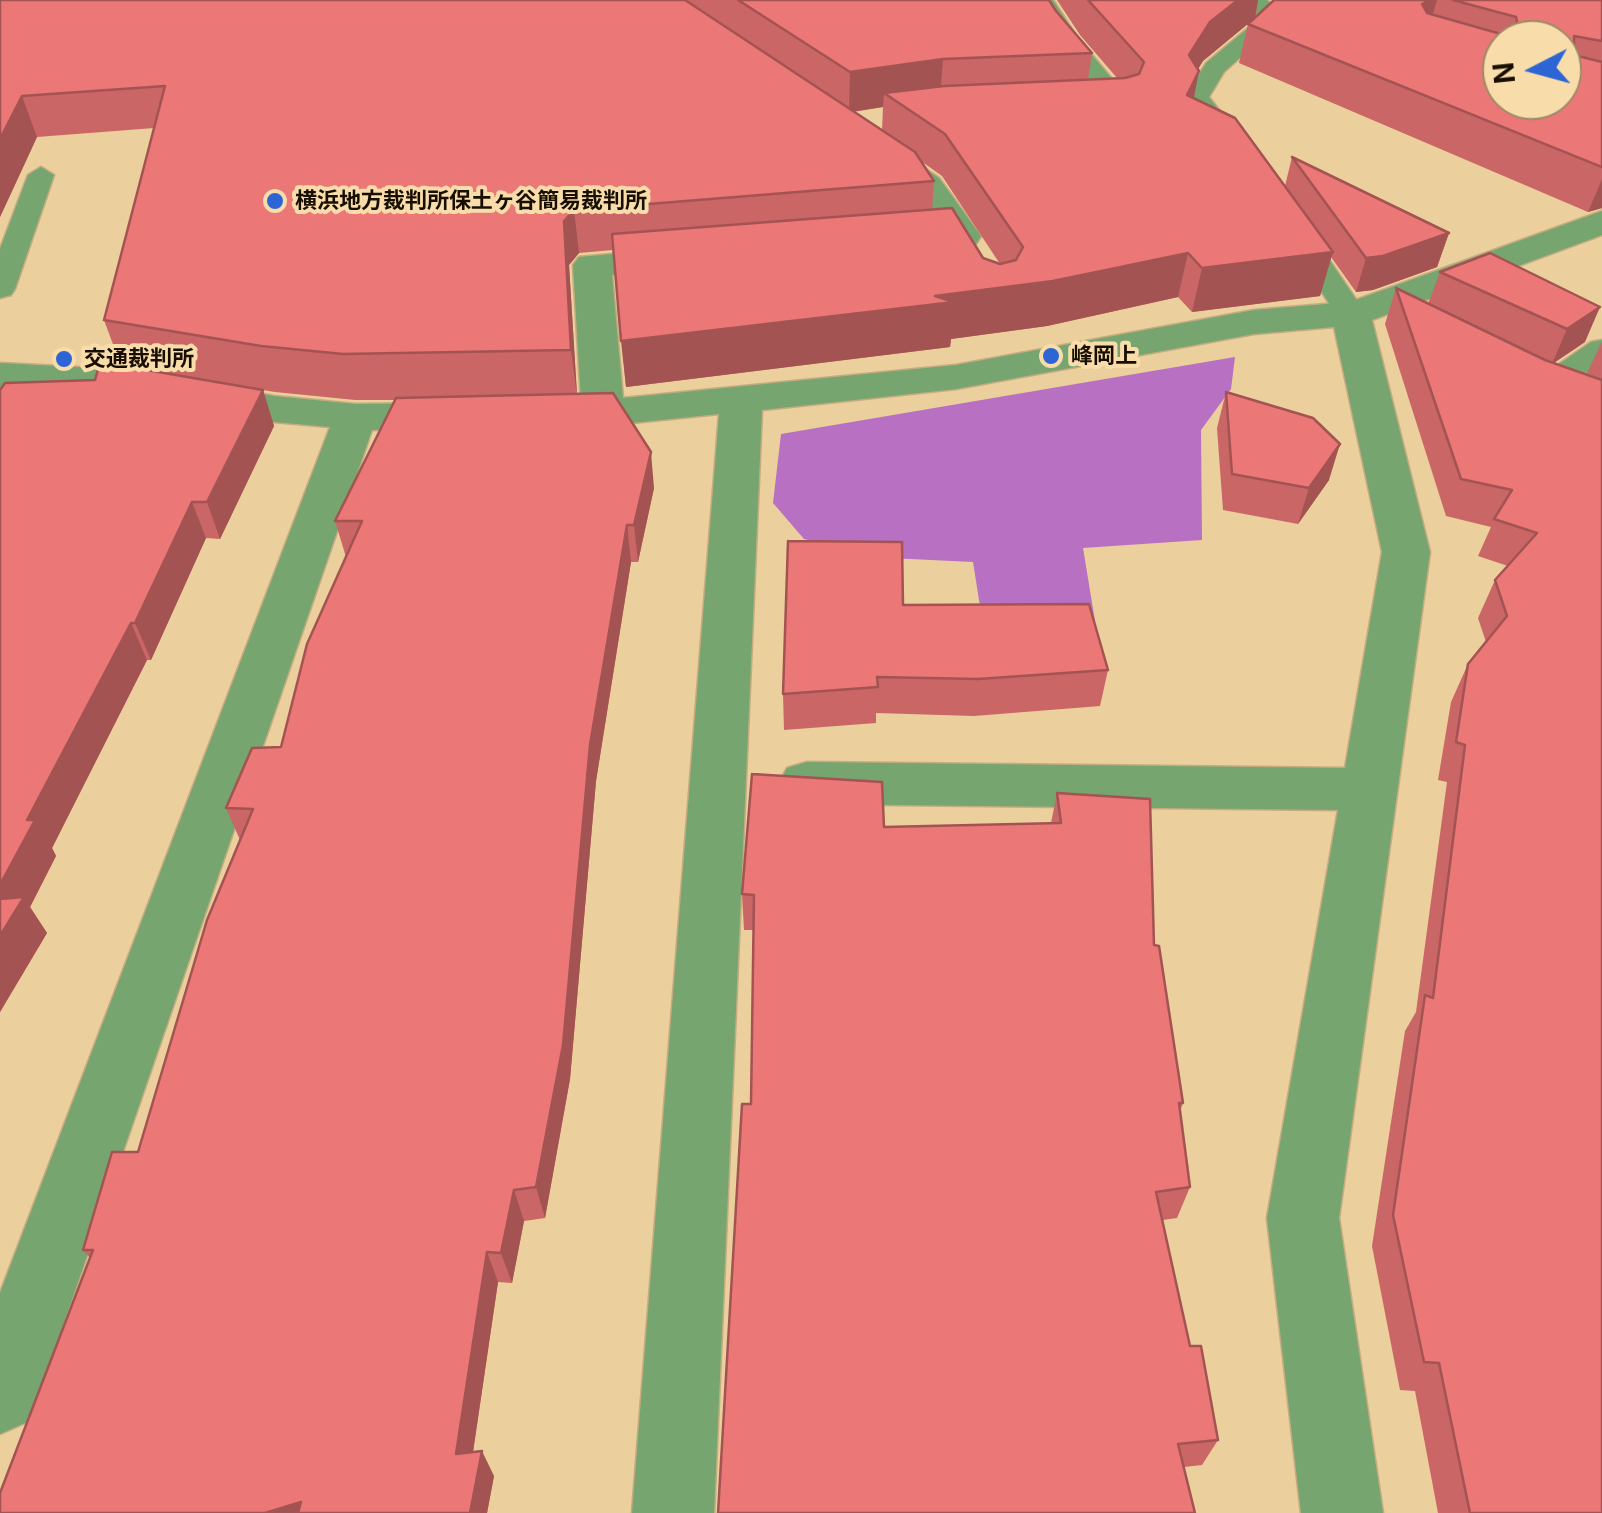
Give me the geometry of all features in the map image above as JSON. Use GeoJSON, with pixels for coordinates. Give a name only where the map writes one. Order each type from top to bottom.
{"type":"FeatureCollection","features":[{"type":"Feature","properties":{"kind":"street"},"geometry":{"type":"LineString","coordinates":[[1038,0],[1065,42],[1118,105],[1039,108]]}},
{"type":"Feature","properties":{"kind":"street"},"geometry":{"type":"LineString","coordinates":[[885,242],[971,250],[927,185],[848,126],[890,120]]}},
{"type":"Feature","properties":{"kind":"street"},"geometry":{"type":"LineString","coordinates":[[6,383],[134,383],[274,409],[354,417],[602,413],[741,399],[956,377],[1037,354],[1254,322],[1387,314],[1602,222]]}},
{"type":"Feature","properties":{"kind":"street"},"geometry":{"type":"LineString","coordinates":[[602,413],[592,265],[729,254]]}},
{"type":"Feature","properties":{"kind":"street"},"geometry":{"type":"LineString","coordinates":[[1342,1513],[1303,1218],[1406,552],[1387,314]]}},
{"type":"Feature","properties":{"kind":"street"},"geometry":{"type":"LineString","coordinates":[[673,1513],[741,399]]}},
{"type":"Feature","properties":{"kind":"street"},"geometry":{"type":"LineString","coordinates":[[0,1394],[354,417]]}},
{"type":"Feature","properties":{"kind":"street"},"geometry":{"type":"LineString","coordinates":[[718,782],[1369,789]]}},
{"type":"Feature","properties":{"kind":"lane"},"geometry":{"type":"LineString","coordinates":[[1244,160],[1197,97],[1214,68],[1273,18],[1254,0]]}},
{"type":"Feature","properties":{"kind":"lane"},"geometry":{"type":"LineString","coordinates":[[0,289],[41,174]]}},
{"type":"Feature","properties":{"kind":"lane"},"geometry":{"type":"LineString","coordinates":[[1279,208],[1387,314]]}},
{"type":"Feature","properties":{"kind":"lane"},"geometry":{"type":"LineString","coordinates":[[1547,383],[1602,349]]}},
{"type":"Feature","properties":{"kind":"shaded area"},"geometry":{"type":"Polygon","coordinates":[[[1235,357],[1231,389],[1201,430],[1202,540],[1083,548],[1095,621],[982,619],[973,562],[889,558],[804,539],[773,503],[781,434],[1235,357]]]}},
{"type":"Feature","properties":{"kind":"building"},"geometry":{"type":"Polygon","coordinates":[[[0,0],[685,0],[915,152],[934,181],[574,210],[564,221],[571,350],[343,354],[261,346],[104,320],[165,86],[22,96],[0,139],[0,0]]]}},
{"type":"Feature","properties":{"kind":"building"},"geometry":{"type":"Polygon","coordinates":[[[738,0],[1049,0],[1092,53],[943,59],[850,72],[738,0]]]}},
{"type":"Feature","properties":{"kind":"building"},"geometry":{"type":"Polygon","coordinates":[[[1088,0],[1238,0],[1210,22],[1189,55],[1199,71],[1187,95],[1235,118],[1333,252],[1202,268],[1188,253],[1053,281],[935,296],[954,302],[621,341],[612,234],[952,208],[983,258],[1000,264],[1016,260],[1023,247],[945,134],[884,93],[1139,74],[1144,62],[1088,0]]]}},
{"type":"Feature","properties":{"kind":"building"},"geometry":{"type":"Polygon","coordinates":[[[1274,0],[1430,0],[1422,4],[1427,13],[1482,29],[1482,119],[1248,24],[1274,0]]]}},
{"type":"Feature","properties":{"kind":"building"},"geometry":{"type":"Polygon","coordinates":[[[1453,0],[1602,0],[1602,41],[1582,37],[1582,20],[1517,20],[1453,0]]]}},
{"type":"Feature","properties":{"kind":"building"},"geometry":{"type":"Polygon","coordinates":[[[1582,57],[1602,62],[1602,167],[1486,120],[1582,120],[1582,57]]]}},
{"type":"Feature","properties":{"kind":"building"},"geometry":{"type":"Polygon","coordinates":[[[1292,157],[1449,233],[1366,258],[1292,157]]]}},
{"type":"Feature","properties":{"kind":"building"},"geometry":{"type":"Polygon","coordinates":[[[1490,253],[1600,307],[1567,329],[1440,272],[1490,253]]]}},
{"type":"Feature","properties":{"kind":"building"},"geometry":{"type":"Polygon","coordinates":[[[1396,288],[1545,360],[1602,380],[1602,1513],[1470,1513],[1439,1363],[1424,1362],[1393,1215],[1425,995],[1433,998],[1465,745],[1456,742],[1468,664],[1507,616],[1495,580],[1537,533],[1494,519],[1512,490],[1461,479],[1396,288]]]}},
{"type":"Feature","properties":{"kind":"building"},"geometry":{"type":"Polygon","coordinates":[[[100,362],[263,390],[207,502],[192,502],[135,623],[131,623],[27,820],[35,820],[0,885],[0,390],[5,383],[95,380],[100,362]]]}},
{"type":"Feature","properties":{"kind":"building"},"geometry":{"type":"Polygon","coordinates":[[[1226,392],[1313,418],[1340,444],[1309,488],[1232,474],[1226,392]]]}},
{"type":"Feature","properties":{"kind":"building"},"geometry":{"type":"Polygon","coordinates":[[[613,393],[651,452],[634,525],[627,525],[590,745],[563,1045],[536,1187],[514,1190],[501,1253],[487,1252],[456,1454],[482,1451],[470,1513],[298,1513],[301,1502],[265,1513],[0,1513],[0,1493],[93,1250],[83,1250],[112,1152],[138,1152],[207,920],[253,809],[226,808],[252,748],[281,747],[307,644],[362,521],[335,521],[396,398],[613,393]]]}},
{"type":"Feature","properties":{"kind":"building"},"geometry":{"type":"Polygon","coordinates":[[[788,541],[902,542],[903,605],[1089,604],[1108,670],[978,679],[877,677],[878,687],[783,694],[788,541]]]}},
{"type":"Feature","properties":{"kind":"building"},"geometry":{"type":"Polygon","coordinates":[[[752,774],[882,782],[884,827],[1061,823],[1057,793],[1150,799],[1154,945],[1159,946],[1183,1103],[1179,1103],[1190,1187],[1156,1192],[1190,1346],[1201,1346],[1218,1440],[1178,1444],[1195,1513],[718,1513],[742,1104],[751,1104],[754,895],[742,894],[752,774]]]}},
{"type":"Feature","properties":{"kind":"building"},"geometry":{"type":"Polygon","coordinates":[[[24,897],[0,936],[0,899],[24,897]]]}},
{"type":"Feature","properties":{"kind":"place","name":"横浜地方裁判所保土ヶ谷簡易裁判所"},"geometry":{"type":"Point","coordinates":[275,201]}},
{"type":"Feature","properties":{"kind":"place","name":"峰岡上"},"geometry":{"type":"Point","coordinates":[1051,356]}},
{"type":"Feature","properties":{"kind":"place","name":"交通裁判所"},"geometry":{"type":"Point","coordinates":[64,359]}}]}
